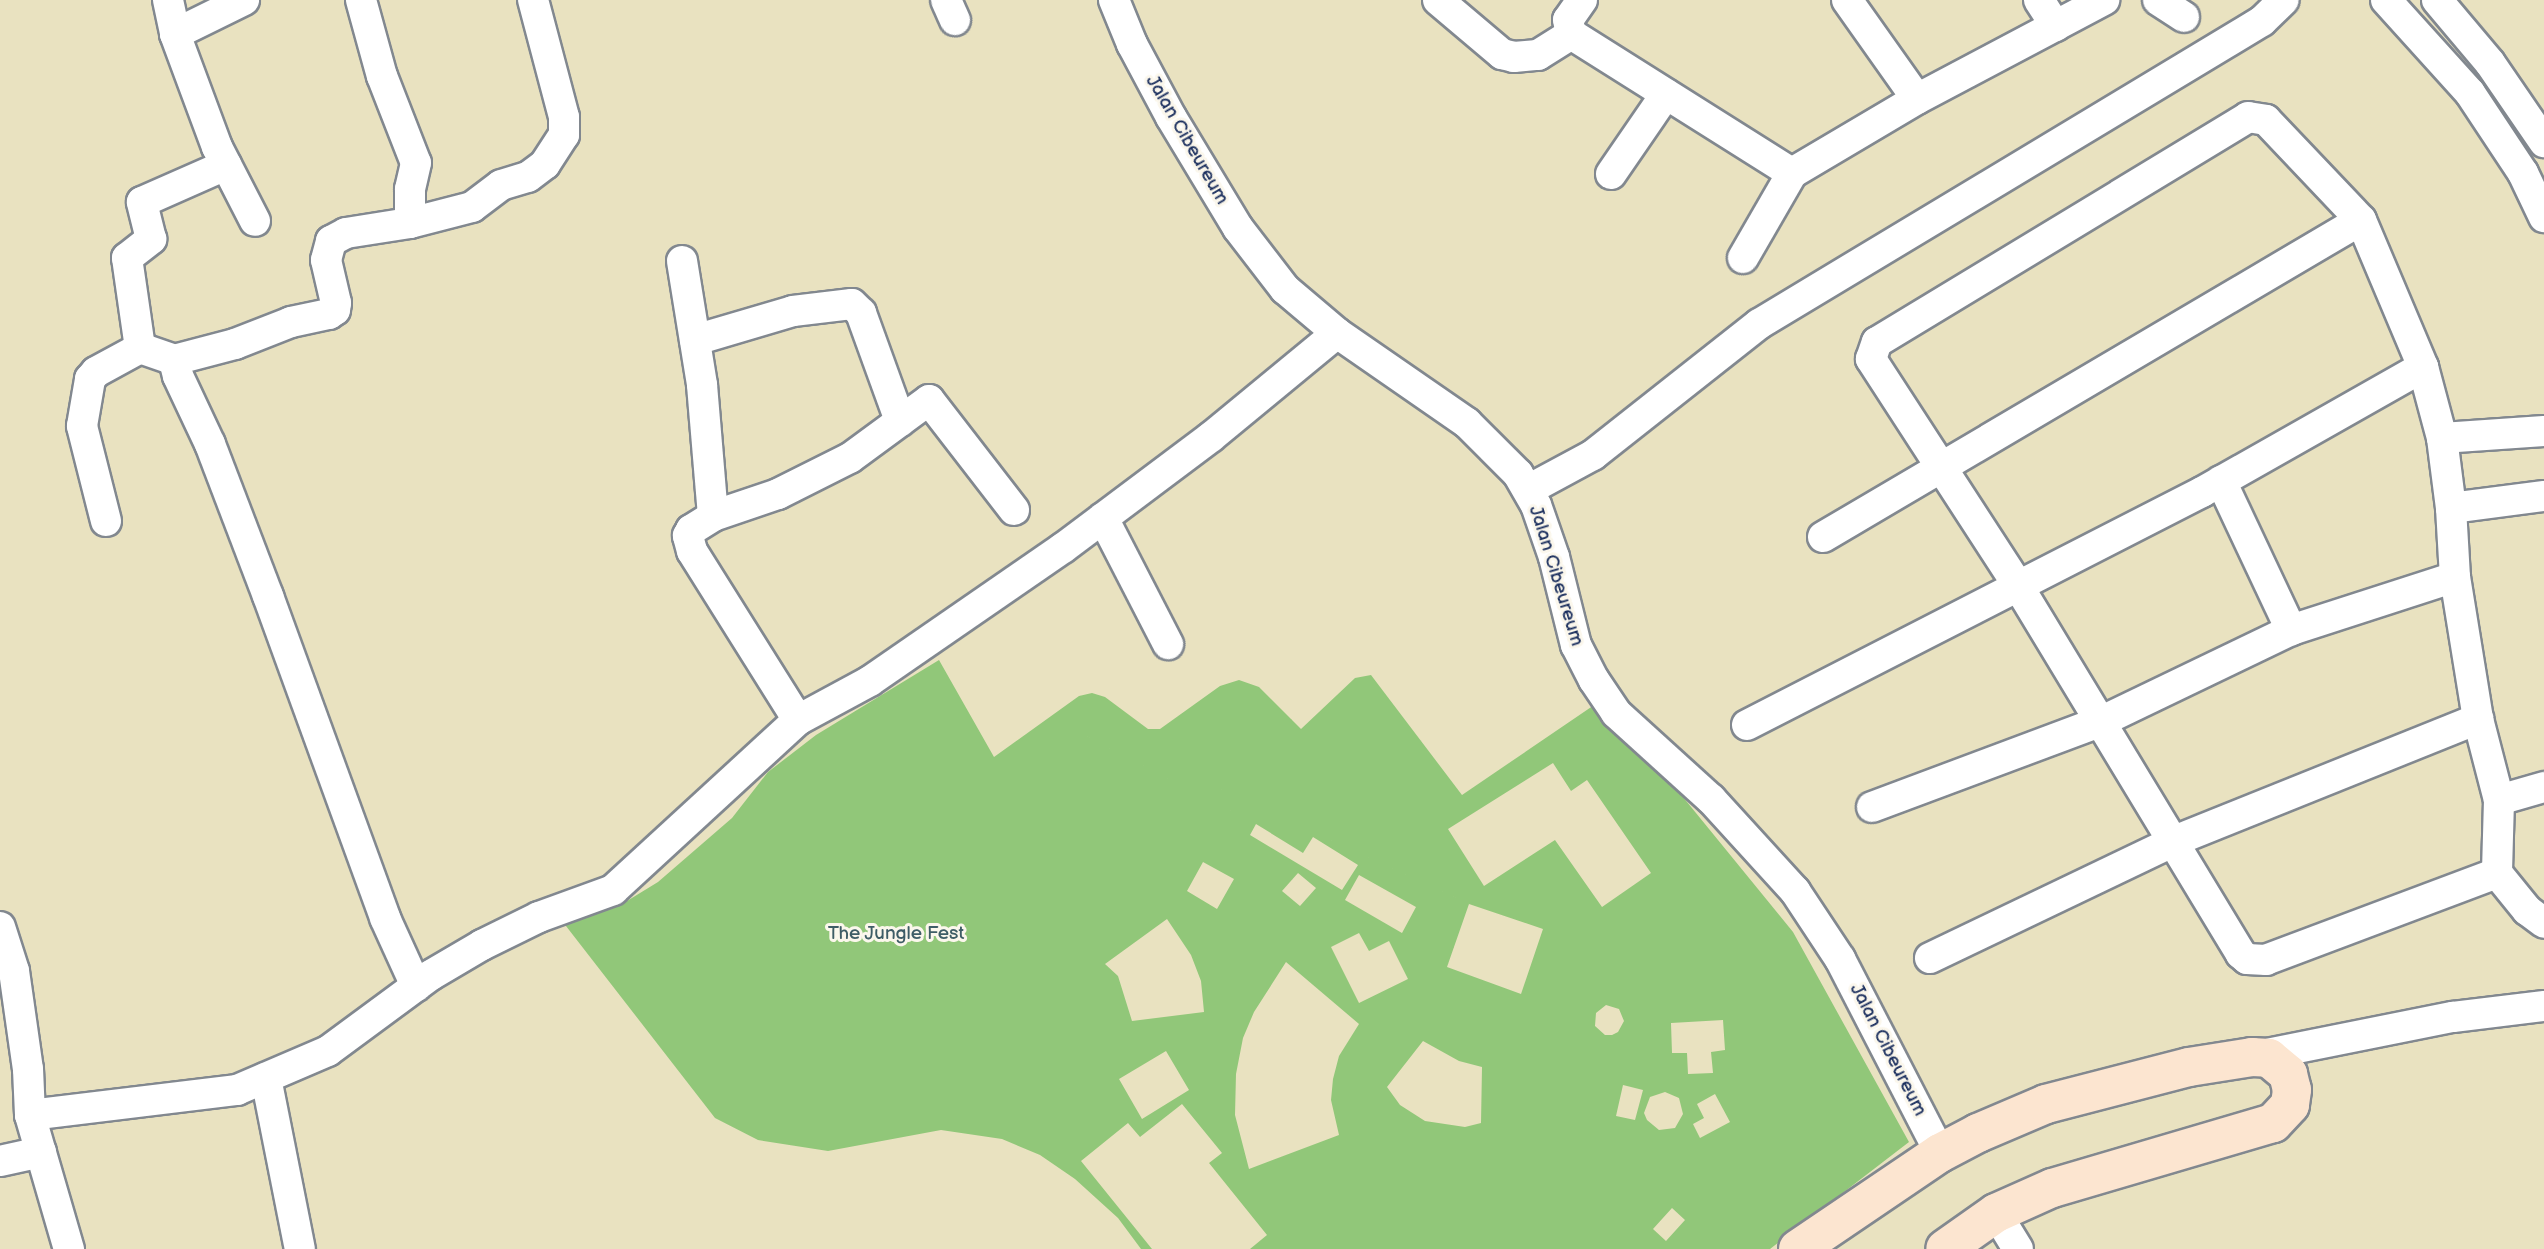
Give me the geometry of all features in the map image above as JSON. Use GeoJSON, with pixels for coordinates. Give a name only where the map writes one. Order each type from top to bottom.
{"type":"FeatureCollection","features":[{"type":"Feature","properties":{"kind":"street"},"geometry":{"type":"LineString","coordinates":[[168,0],[174,34],[226,165],[255,221]]}},
{"type":"Feature","properties":{"kind":"street"},"geometry":{"type":"LineString","coordinates":[[174,34],[244,0]]}},
{"type":"Feature","properties":{"kind":"street"},"geometry":{"type":"LineString","coordinates":[[361,0],[382,76],[416,163],[410,189],[410,223]]}},
{"type":"Feature","properties":{"kind":"street","name":"Jalan Cibeureum"},"geometry":{"type":"LineString","coordinates":[[1114,0],[1132,44],[1171,117],[1238,228],[1284,289],[1337,333],[1468,423],[1518,474],[1528,490],[1554,557],[1576,645],[1594,680],[1616,713],[1711,799],[1795,891],[1840,959],[1940,1153]]}},
{"type":"Feature","properties":{"kind":"street"},"geometry":{"type":"LineString","coordinates":[[1438,0],[1502,54],[1514,57],[1538,55],[1572,11],[1666,94],[1792,173]]}},
{"type":"Feature","properties":{"kind":"street"},"geometry":{"type":"LineString","coordinates":[[2039,0],[2056,26]]}},
{"type":"Feature","properties":{"kind":"street"},"geometry":{"type":"LineString","coordinates":[[1743,258],[1792,173],[1917,99],[2104,0]]}},
{"type":"Feature","properties":{"kind":"street"},"geometry":{"type":"LineString","coordinates":[[2158,0],[2184,17]]}},
{"type":"Feature","properties":{"kind":"street"},"geometry":{"type":"LineString","coordinates":[[1528,490],[1594,455],[1759,324],[2262,21],[2284,0]]}},
{"type":"Feature","properties":{"kind":"street"},"geometry":{"type":"LineString","coordinates":[[2386,0],[2470,93],[2523,173],[2544,217]]}},
{"type":"Feature","properties":{"kind":"street"},"geometry":{"type":"LineString","coordinates":[[2437,0],[2490,64],[2544,142]]}},
{"type":"Feature","properties":{"kind":"street"},"geometry":{"type":"LineString","coordinates":[[1846,2],[1917,99]]}},
{"type":"Feature","properties":{"kind":"street"},"geometry":{"type":"LineString","coordinates":[[106,521],[82,426],[84,404],[92,376],[140,348],[174,360],[235,344],[291,322],[329,313],[335,310],[336,303],[326,260],[331,240],[346,233],[410,223],[472,206],[501,185],[535,172],[558,146],[564,135],[564,117],[535,5]]}},
{"type":"Feature","properties":{"kind":"street"},"geometry":{"type":"LineString","coordinates":[[1611,174],[1666,94]]}},
{"type":"Feature","properties":{"kind":"street"},"geometry":{"type":"LineString","coordinates":[[2497,873],[2266,960],[2247,959],[2241,954],[2019,587],[1871,359],[1877,342],[2248,117],[2266,120],[2361,220],[2423,367],[2442,438],[2451,509],[2455,577],[2478,719],[2499,800],[2497,873],[2527,910],[2544,923]]}},
{"type":"Feature","properties":{"kind":"street"},"geometry":{"type":"LineString","coordinates":[[140,348],[127,258],[151,239],[142,202],[226,165]]}},
{"type":"Feature","properties":{"kind":"street"},"geometry":{"type":"LineString","coordinates":[[1823,537],[2361,220]]}},
{"type":"Feature","properties":{"kind":"street"},"geometry":{"type":"LineString","coordinates":[[682,261],[702,385],[713,516]]}},
{"type":"Feature","properties":{"kind":"street"},"geometry":{"type":"LineString","coordinates":[[695,340],[793,311],[852,304],[861,313],[900,421]]}},
{"type":"Feature","properties":{"kind":"street"},"geometry":{"type":"LineString","coordinates":[[30,1115],[237,1090],[328,1051],[416,986],[482,945],[539,917],[612,890],[798,720],[870,681],[1103,518],[1211,437],[1337,333]]}},
{"type":"Feature","properties":{"kind":"street"},"geometry":{"type":"LineString","coordinates":[[174,360],[178,376],[210,444],[268,596],[385,918],[416,986]]}},
{"type":"Feature","properties":{"kind":"street"},"geometry":{"type":"LineString","coordinates":[[1747,725],[2221,481],[2423,367]]}},
{"type":"Feature","properties":{"kind":"street"},"geometry":{"type":"LineString","coordinates":[[798,720],[692,551],[688,536],[691,530],[713,516],[778,494],[850,458],[929,400],[1014,510]]}},
{"type":"Feature","properties":{"kind":"street"},"geometry":{"type":"LineString","coordinates":[[2442,438],[2544,431]]}},
{"type":"Feature","properties":{"kind":"street"},"geometry":{"type":"LineString","coordinates":[[2221,481],[2291,630]]}},
{"type":"Feature","properties":{"kind":"street"},"geometry":{"type":"LineString","coordinates":[[2451,509],[2544,496]]}},
{"type":"Feature","properties":{"kind":"street"},"geometry":{"type":"LineString","coordinates":[[1103,518],[1168,644]]}},
{"type":"Feature","properties":{"kind":"street"},"geometry":{"type":"LineString","coordinates":[[1872,807],[2102,721],[2291,630],[2455,577]]}},
{"type":"Feature","properties":{"kind":"street"},"geometry":{"type":"LineString","coordinates":[[1930,958],[2174,841],[2478,719]]}},
{"type":"Feature","properties":{"kind":"street"},"geometry":{"type":"LineString","coordinates":[[2499,800],[2544,787]]}},
{"type":"Feature","properties":{"kind":"street"},"geometry":{"type":"LineString","coordinates":[[0,927],[14,971],[28,1069],[30,1115],[69,1249]]}},
{"type":"Feature","properties":{"kind":"street"},"geometry":{"type":"LineString","coordinates":[[1798,1249],[1940,1153],[2046,1104],[2189,1067],[2252,1057],[2326,1040],[2453,1017],[2544,1006]]}},
{"type":"Feature","properties":{"kind":"street"},"geometry":{"type":"LineString","coordinates":[[1945,1249],[1997,1213],[2052,1188],[2273,1123],[2290,1105],[2292,1084],[2315,1049],[2326,1040]]}},
{"type":"Feature","properties":{"kind":"street"},"geometry":{"type":"LineString","coordinates":[[2252,1057],[2275,1061],[2286,1071],[2292,1084]]}},
{"type":"Feature","properties":{"kind":"street"},"geometry":{"type":"LineString","coordinates":[[266,1078],[300,1249]]}},
{"type":"Feature","properties":{"kind":"street"},"geometry":{"type":"LineString","coordinates":[[0,1161],[41,1152]]}},
{"type":"Feature","properties":{"kind":"street"},"geometry":{"type":"LineString","coordinates":[[1997,1213],[2018,1249]]}},
{"type":"Feature","properties":{"kind":"green space","name":"The Jungle Fest"},"geometry":{"type":"Polygon","coordinates":[[[939,660],[994,757],[1079,696],[1092,693],[1105,697],[1148,729],[1160,729],[1220,686],[1239,680],[1259,687],[1301,729],[1355,678],[1371,675],[1462,795],[1603,699],[1793,932],[1909,1142],[1770,1249],[1250,1249],[1267,1235],[1209,1163],[1222,1153],[1182,1104],[1140,1137],[1128,1123],[1081,1161],[1152,1249],[1141,1249],[1118,1218],[1075,1179],[1040,1155],[1002,1139],[941,1130],[828,1151],[758,1140],[715,1118],[559,917],[627,901],[658,882],[732,818],[768,772],[816,735],[939,660]],[[1553,763],[1448,829],[1484,886],[1555,840],[1602,907],[1651,873],[1587,780],[1571,791],[1553,763]],[[1256,824],[1250,835],[1342,890],[1358,865],[1313,837],[1303,853],[1256,824]],[[1203,862],[1187,891],[1217,909],[1234,879],[1203,862]],[[1298,873],[1282,891],[1300,906],[1316,888],[1298,873]],[[1359,875],[1345,900],[1402,933],[1416,907],[1359,875]],[[1469,904],[1447,967],[1521,994],[1543,929],[1469,904]],[[1167,919],[1105,964],[1118,976],[1132,1021],[1204,1012],[1201,981],[1191,955],[1167,919]],[[1359,933],[1331,947],[1359,1003],[1408,979],[1389,941],[1369,951],[1359,933]],[[1286,962],[1254,1012],[1243,1038],[1236,1074],[1235,1115],[1249,1169],[1339,1135],[1331,1100],[1333,1079],[1339,1056],[1359,1024],[1286,962]],[[1606,1005],[1596,1013],[1595,1026],[1605,1035],[1618,1032],[1624,1021],[1619,1009],[1606,1005]],[[1723,1020],[1671,1023],[1672,1053],[1687,1053],[1688,1074],[1713,1073],[1711,1052],[1725,1050],[1723,1020]],[[1423,1041],[1387,1087],[1400,1105],[1425,1121],[1465,1127],[1481,1123],[1482,1067],[1459,1061],[1423,1041]],[[1166,1051],[1119,1079],[1142,1119],[1189,1090],[1166,1051]],[[1623,1085],[1616,1116],[1635,1120],[1643,1090],[1623,1085]],[[1665,1092],[1650,1097],[1644,1113],[1647,1120],[1659,1130],[1675,1128],[1683,1114],[1679,1098],[1665,1092]],[[1715,1094],[1697,1104],[1704,1118],[1693,1124],[1700,1138],[1730,1122],[1715,1094]],[[1672,1208],[1653,1229],[1666,1241],[1685,1220],[1672,1208]]]}}]}
